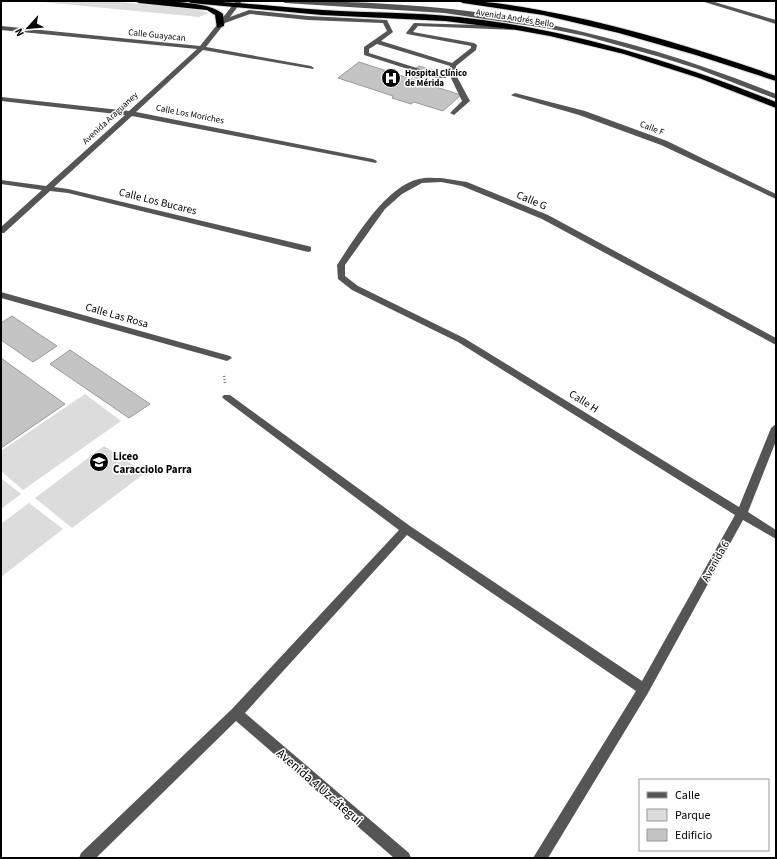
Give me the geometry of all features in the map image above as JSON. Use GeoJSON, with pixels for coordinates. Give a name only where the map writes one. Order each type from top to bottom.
{"type":"FeatureCollection","features":[{"type":"Feature","properties":{"kind":"highway"},"geometry":{"type":"LineString","coordinates":[[139,1],[209,8],[219,14],[224,20],[244,10],[261,7]]}},
{"type":"Feature","properties":{"kind":"highway","name":"Avenida Andrés Bello"},"geometry":{"type":"LineString","coordinates":[[191,1],[237,3],[279,9],[448,18],[578,38],[656,60],[776,105]]}},
{"type":"Feature","properties":{"kind":"highway"},"geometry":{"type":"LineString","coordinates":[[254,1],[279,9]]}},
{"type":"Feature","properties":{"kind":"highway","name":"Avenida Andrés Bello"},"geometry":{"type":"LineString","coordinates":[[463,1],[522,9],[613,28],[703,53],[776,79]]}},
{"type":"Feature","properties":{"kind":"street"},"geometry":{"type":"LineString","coordinates":[[285,1],[443,11],[553,27],[667,56],[736,80],[776,97]]}},
{"type":"Feature","properties":{"kind":"street"},"geometry":{"type":"LineString","coordinates":[[372,1],[461,9],[546,22],[686,56],[776,90]]}},
{"type":"Feature","properties":{"kind":"street"},"geometry":{"type":"LineString","coordinates":[[704,1],[776,22]]}},
{"type":"Feature","properties":{"kind":"street","name":"Avenida Araguaney"},"geometry":{"type":"LineString","coordinates":[[1,232],[49,189],[130,112],[202,48],[237,3]]}},
{"type":"Feature","properties":{"kind":"street"},"geometry":{"type":"LineString","coordinates":[[224,20],[241,14],[254,12],[314,18],[385,21],[390,32],[366,48],[366,54],[436,76],[445,76],[474,49],[474,45],[408,33],[416,24],[519,28]]}},
{"type":"Feature","properties":{"kind":"street","name":"Calle Guayacan"},"geometry":{"type":"LineString","coordinates":[[1,28],[202,48],[311,68]]}},
{"type":"Feature","properties":{"kind":"street"},"geometry":{"type":"LineString","coordinates":[[376,42],[453,68],[466,101],[454,113]]}},
{"type":"Feature","properties":{"kind":"street","name":"Calle F"},"geometry":{"type":"LineString","coordinates":[[515,95],[582,113],[664,143],[776,197]]}},
{"type":"Feature","properties":{"kind":"street","name":"Calle Los Moriches"},"geometry":{"type":"LineString","coordinates":[[1,99],[130,112],[373,161]]}},
{"type":"Feature","properties":{"kind":"street","name":"Calle G"},"geometry":{"type":"LineString","coordinates":[[374,298],[355,288],[341,277],[341,265],[382,207],[393,197],[420,181],[441,180],[464,184],[545,217],[776,342]]}},
{"type":"Feature","properties":{"kind":"street","name":"Calle Los Bucares"},"geometry":{"type":"LineString","coordinates":[[1,182],[68,191],[308,249]]}},
{"type":"Feature","properties":{"kind":"street","name":"Calle Las Rosa"},"geometry":{"type":"LineString","coordinates":[[1,295],[227,358]]}},
{"type":"Feature","properties":{"kind":"street","name":"Calle H"},"geometry":{"type":"LineString","coordinates":[[374,298],[461,340],[776,535]]}},
{"type":"Feature","properties":{"kind":"street"},"geometry":{"type":"LineString","coordinates":[[227,398],[406,529],[644,689]]}},
{"type":"Feature","properties":{"kind":"street","name":"Avenida 6"},"geometry":{"type":"LineString","coordinates":[[540,858],[644,689],[742,513],[776,428]]}},
{"type":"Feature","properties":{"kind":"street"},"geometry":{"type":"LineString","coordinates":[[86,858],[236,713],[406,529]]}},
{"type":"Feature","properties":{"kind":"street","name":"Avenida 4 Uzcátegui"},"geometry":{"type":"LineString","coordinates":[[236,713],[404,858]]}},
{"type":"Feature","properties":{"kind":"green space"},"geometry":{"type":"Polygon","coordinates":[[[32,1],[108,1],[189,8],[209,13],[199,17],[32,1]]]}},
{"type":"Feature","properties":{"kind":"green space"},"geometry":{"type":"Polygon","coordinates":[[[85,394],[121,421],[23,490],[1,471],[1,451],[85,394]]]}},
{"type":"Feature","properties":{"kind":"green space"},"geometry":{"type":"Polygon","coordinates":[[[104,446],[145,473],[72,528],[35,498],[104,446]]]}},
{"type":"Feature","properties":{"kind":"green space"},"geometry":{"type":"Polygon","coordinates":[[[1,478],[21,494],[1,509],[1,478]]]}},
{"type":"Feature","properties":{"kind":"green space"},"geometry":{"type":"Polygon","coordinates":[[[29,503],[63,529],[1,577],[1,524],[29,503]]]}},
{"type":"Feature","properties":{"kind":"building"},"geometry":{"type":"Polygon","coordinates":[[[359,62],[461,95],[443,111],[414,102],[411,104],[392,98],[393,96],[338,78],[359,62]]]}},
{"type":"Feature","properties":{"kind":"building"},"geometry":{"type":"Polygon","coordinates":[[[419,66],[436,71],[425,81],[407,75],[419,66]]]}},
{"type":"Feature","properties":{"kind":"building"},"geometry":{"type":"Polygon","coordinates":[[[12,316],[57,346],[33,362],[1,340],[1,323],[12,316]]]}},
{"type":"Feature","properties":{"kind":"building"},"geometry":{"type":"Polygon","coordinates":[[[70,350],[150,404],[129,418],[50,364],[70,350]]]}},
{"type":"Feature","properties":{"kind":"building"},"geometry":{"type":"Polygon","coordinates":[[[1,358],[65,404],[1,448],[1,358]]]}},
{"type":"Feature","properties":{"kind":"place","name":"Hospital Clínico de Mérida"},"geometry":{"type":"Point","coordinates":[391,78]}},
{"type":"Feature","properties":{"kind":"place","name":"Liceo Caracciolo Parra"},"geometry":{"type":"Point","coordinates":[99,462]}}]}
